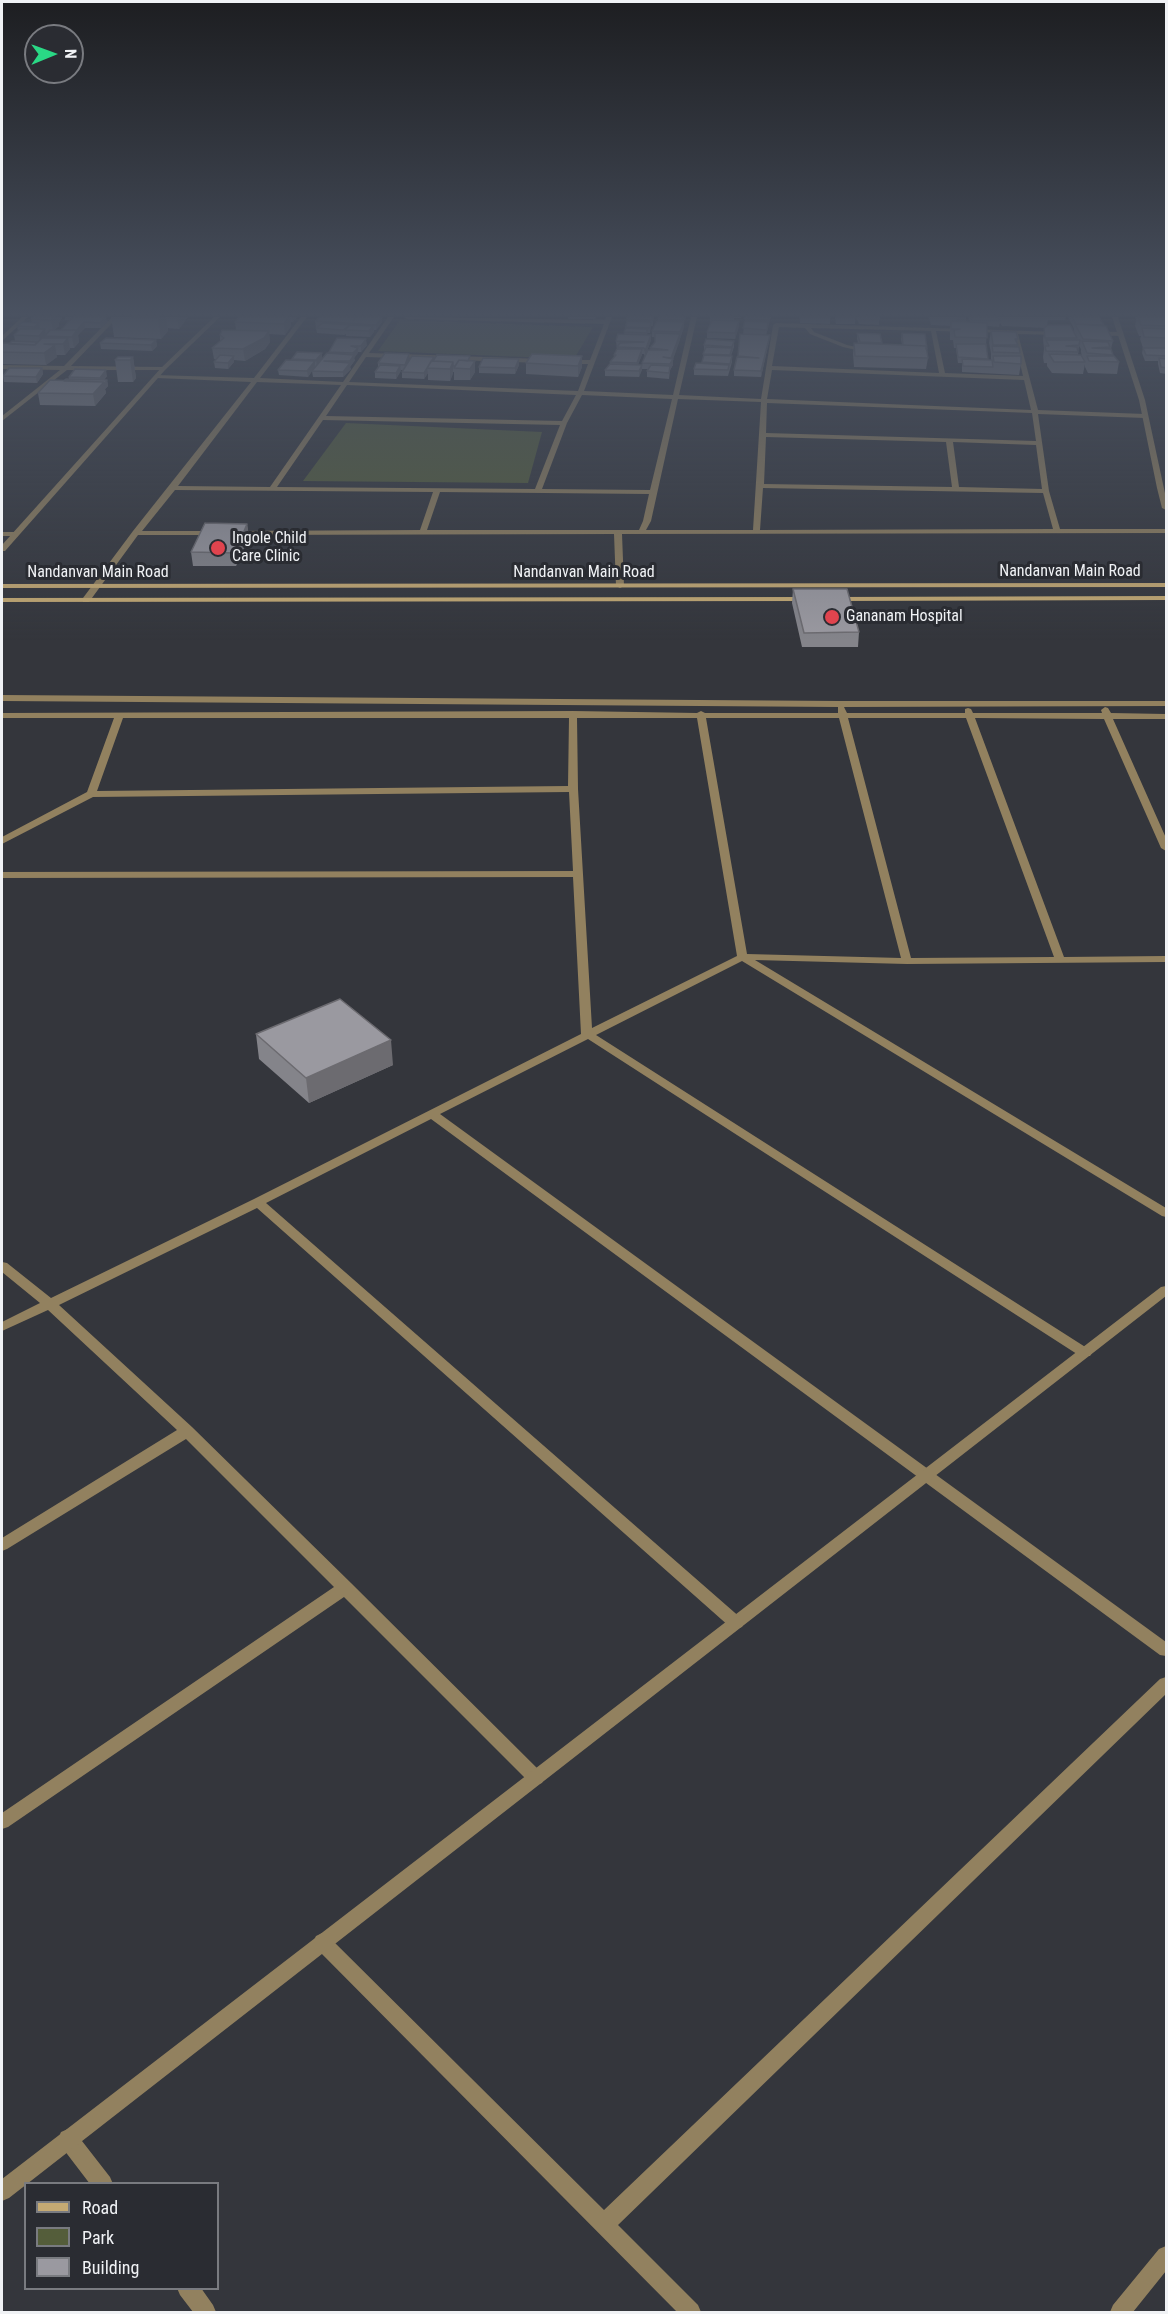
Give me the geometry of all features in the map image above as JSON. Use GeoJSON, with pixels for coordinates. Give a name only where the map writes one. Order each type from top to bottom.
{"type":"FeatureCollection","features":[{"type":"Feature","properties":{"kind":"main road","name":"Nandanvan Main Road"},"geometry":{"type":"LineString","coordinates":[[2,586],[1167,585]]}},
{"type":"Feature","properties":{"kind":"main road"},"geometry":{"type":"LineString","coordinates":[[831,599],[1167,598]]}},
{"type":"Feature","properties":{"kind":"main road"},"geometry":{"type":"LineString","coordinates":[[2,600],[819,599]]}},
{"type":"Feature","properties":{"kind":"street"},"geometry":{"type":"LineString","coordinates":[[2,549],[113,425]]}},
{"type":"Feature","properties":{"kind":"street"},"geometry":{"type":"LineString","coordinates":[[86,600],[221,425]]}},
{"type":"Feature","properties":{"kind":"street"},"geometry":{"type":"LineString","coordinates":[[272,489],[315,425]]}},
{"type":"Feature","properties":{"kind":"street"},"geometry":{"type":"LineString","coordinates":[[538,491],[563,425]]}},
{"type":"Feature","properties":{"kind":"street"},"geometry":{"type":"LineString","coordinates":[[641,532],[647,521],[669,425]]}},
{"type":"Feature","properties":{"kind":"street"},"geometry":{"type":"LineString","coordinates":[[756,532],[763,425]]}},
{"type":"Feature","properties":{"kind":"street"},"geometry":{"type":"LineString","coordinates":[[1037,425],[1046,491],[1057,531]]}},
{"type":"Feature","properties":{"kind":"street"},"geometry":{"type":"LineString","coordinates":[[1147,425],[1167,508]]}},
{"type":"Feature","properties":{"kind":"street"},"geometry":{"type":"LineString","coordinates":[[763,435],[1039,443]]}},
{"type":"Feature","properties":{"kind":"street"},"geometry":{"type":"LineString","coordinates":[[949,440],[956,489]]}},
{"type":"Feature","properties":{"kind":"street"},"geometry":{"type":"LineString","coordinates":[[760,486],[1046,491]]}},
{"type":"Feature","properties":{"kind":"street"},"geometry":{"type":"LineString","coordinates":[[173,488],[653,492]]}},
{"type":"Feature","properties":{"kind":"street"},"geometry":{"type":"LineString","coordinates":[[423,532],[437,490]]}},
{"type":"Feature","properties":{"kind":"street"},"geometry":{"type":"LineString","coordinates":[[136,533],[1167,531]]}},
{"type":"Feature","properties":{"kind":"street"},"geometry":{"type":"LineString","coordinates":[[618,532],[620,586]]}},
{"type":"Feature","properties":{"kind":"street"},"geometry":{"type":"LineString","coordinates":[[2,534],[14,534]]}},
{"type":"Feature","properties":{"kind":"street"},"geometry":{"type":"LineString","coordinates":[[2,698],[839,704],[1167,703]]}},
{"type":"Feature","properties":{"kind":"street"},"geometry":{"type":"LineString","coordinates":[[1102,703],[1167,848]]}},
{"type":"Feature","properties":{"kind":"street"},"geometry":{"type":"LineString","coordinates":[[839,704],[907,961]]}},
{"type":"Feature","properties":{"kind":"street"},"geometry":{"type":"LineString","coordinates":[[966,704],[1060,960]]}},
{"type":"Feature","properties":{"kind":"street"},"geometry":{"type":"LineString","coordinates":[[91,794],[120,714]]}},
{"type":"Feature","properties":{"kind":"street"},"geometry":{"type":"LineString","coordinates":[[573,714],[573,789],[587,1034]]}},
{"type":"Feature","properties":{"kind":"street"},"geometry":{"type":"LineString","coordinates":[[701,714],[742,957],[1167,1213]]}},
{"type":"Feature","properties":{"kind":"street"},"geometry":{"type":"LineString","coordinates":[[2,715],[1167,716]]}},
{"type":"Feature","properties":{"kind":"street"},"geometry":{"type":"LineString","coordinates":[[2,841],[91,794],[573,789]]}},
{"type":"Feature","properties":{"kind":"street"},"geometry":{"type":"LineString","coordinates":[[2,875],[578,874]]}},
{"type":"Feature","properties":{"kind":"street"},"geometry":{"type":"LineString","coordinates":[[2,1327],[258,1202],[742,957],[907,961],[1167,959]]}},
{"type":"Feature","properties":{"kind":"street"},"geometry":{"type":"LineString","coordinates":[[587,1034],[1085,1353]]}},
{"type":"Feature","properties":{"kind":"street"},"geometry":{"type":"LineString","coordinates":[[432,1114],[925,1476],[1167,1650]]}},
{"type":"Feature","properties":{"kind":"street"},"geometry":{"type":"LineString","coordinates":[[258,1202],[736,1623]]}},
{"type":"Feature","properties":{"kind":"street"},"geometry":{"type":"LineString","coordinates":[[2,1266],[49,1303],[187,1431],[536,1778]]}},
{"type":"Feature","properties":{"kind":"street"},"geometry":{"type":"LineString","coordinates":[[2,2191],[1167,1290]]}},
{"type":"Feature","properties":{"kind":"street"},"geometry":{"type":"LineString","coordinates":[[2,1545],[187,1431]]}},
{"type":"Feature","properties":{"kind":"street"},"geometry":{"type":"LineString","coordinates":[[2,1822],[346,1587]]}},
{"type":"Feature","properties":{"kind":"street"},"geometry":{"type":"LineString","coordinates":[[604,2224],[1167,1684]]}},
{"type":"Feature","properties":{"kind":"street"},"geometry":{"type":"LineString","coordinates":[[322,1942],[691,2313]]}},
{"type":"Feature","properties":{"kind":"street"},"geometry":{"type":"LineString","coordinates":[[68,2139],[101,2182]]}},
{"type":"Feature","properties":{"kind":"street"},"geometry":{"type":"LineString","coordinates":[[1120,2313],[1167,2256]]}},
{"type":"Feature","properties":{"kind":"street"},"geometry":{"type":"LineString","coordinates":[[188,2290],[206,2313]]}},
{"type":"Feature","properties":{"kind":"green space"},"geometry":{"type":"Polygon","coordinates":[[[345,425],[542,432],[528,483],[303,481],[345,425]]]}},
{"type":"Feature","properties":{"kind":"building"},"geometry":{"type":"Polygon","coordinates":[[[205,523],[247,524],[235,553],[191,552],[205,523]]]}},
{"type":"Feature","properties":{"kind":"building"},"geometry":{"type":"Polygon","coordinates":[[[793,589],[847,589],[859,632],[804,633],[793,589]]]}},
{"type":"Feature","properties":{"kind":"building"},"geometry":{"type":"Polygon","coordinates":[[[340,999],[391,1040],[306,1078],[256,1034],[340,999]]]}},
{"type":"Feature","properties":{"kind":"place","name":"Ingole Child Care Clinic"},"geometry":{"type":"Point","coordinates":[218,548]}},
{"type":"Feature","properties":{"kind":"place","name":"Gananam Hospital"},"geometry":{"type":"Point","coordinates":[832,617]}}]}
